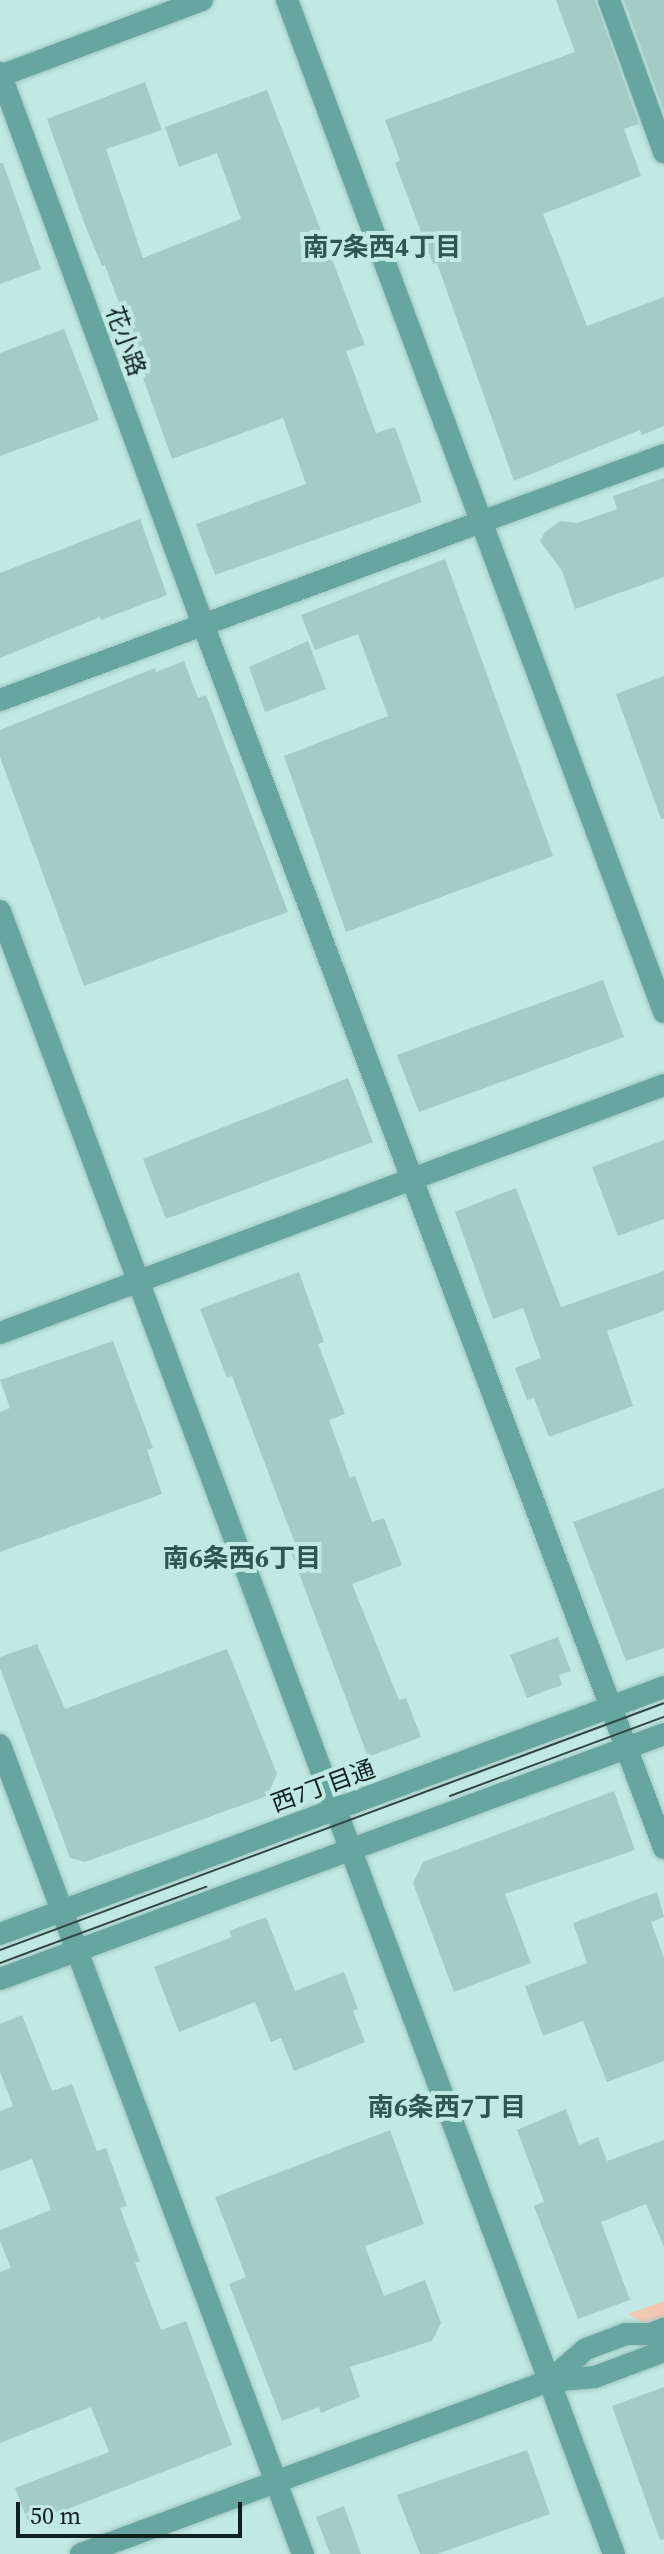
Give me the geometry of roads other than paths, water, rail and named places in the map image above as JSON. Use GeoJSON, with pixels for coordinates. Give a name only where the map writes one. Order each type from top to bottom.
{"type":"FeatureCollection","features":[{"type":"Feature","properties":{"kind":"street"},"geometry":{"type":"LineString","coordinates":[[0,75],[202,0]]}},
{"type":"Feature","properties":{"kind":"street"},"geometry":{"type":"LineString","coordinates":[[287,0],[664,1012]]}},
{"type":"Feature","properties":{"kind":"street"},"geometry":{"type":"LineString","coordinates":[[609,0],[664,152]]}},
{"type":"Feature","properties":{"kind":"street","name":"花小路"},"geometry":{"type":"LineString","coordinates":[[0,75],[203,624],[664,1848]]}},
{"type":"Feature","properties":{"kind":"street"},"geometry":{"type":"LineString","coordinates":[[0,700],[664,455]]}},
{"type":"Feature","properties":{"kind":"street"},"geometry":{"type":"LineString","coordinates":[[0,911],[614,2554]]}},
{"type":"Feature","properties":{"kind":"street"},"geometry":{"type":"LineString","coordinates":[[0,1333],[664,1085]]}},
{"type":"Feature","properties":{"kind":"street","name":"西7丁目通"},"geometry":{"type":"LineString","coordinates":[[0,1934],[664,1687]]}},
{"type":"Feature","properties":{"kind":"street"},"geometry":{"type":"LineString","coordinates":[[0,1979],[664,1734]]}},
{"type":"Feature","properties":{"kind":"street"},"geometry":{"type":"LineString","coordinates":[[0,1745],[303,2554]]}},
{"type":"Feature","properties":{"kind":"street"},"geometry":{"type":"LineString","coordinates":[[549,2381],[586,2349],[626,2334],[650,2334],[664,2329]]}},
{"type":"Feature","properties":{"kind":"street"},"geometry":{"type":"LineString","coordinates":[[81,2554],[549,2381],[595,2377],[664,2351]]}},
{"type":"Feature","properties":{"kind":"tram line"},"geometry":{"type":"LineString","coordinates":[[0,1950],[664,1703]]}},
{"type":"Feature","properties":{"kind":"tram line"},"geometry":{"type":"LineString","coordinates":[[450,1796],[664,1717]]}},
{"type":"Feature","properties":{"kind":"tram line"},"geometry":{"type":"LineString","coordinates":[[0,1963],[206,1887]]}},
{"type":"Feature","properties":{"kind":"district","name":"南7条西4丁目"},"geometry":{"type":"Point","coordinates":[382,248]}},
{"type":"Feature","properties":{"kind":"district","name":"南6条西6丁目"},"geometry":{"type":"Point","coordinates":[242,1559]}},
{"type":"Feature","properties":{"kind":"district","name":"南6条西7丁目"},"geometry":{"type":"Point","coordinates":[447,2108]}}]}
